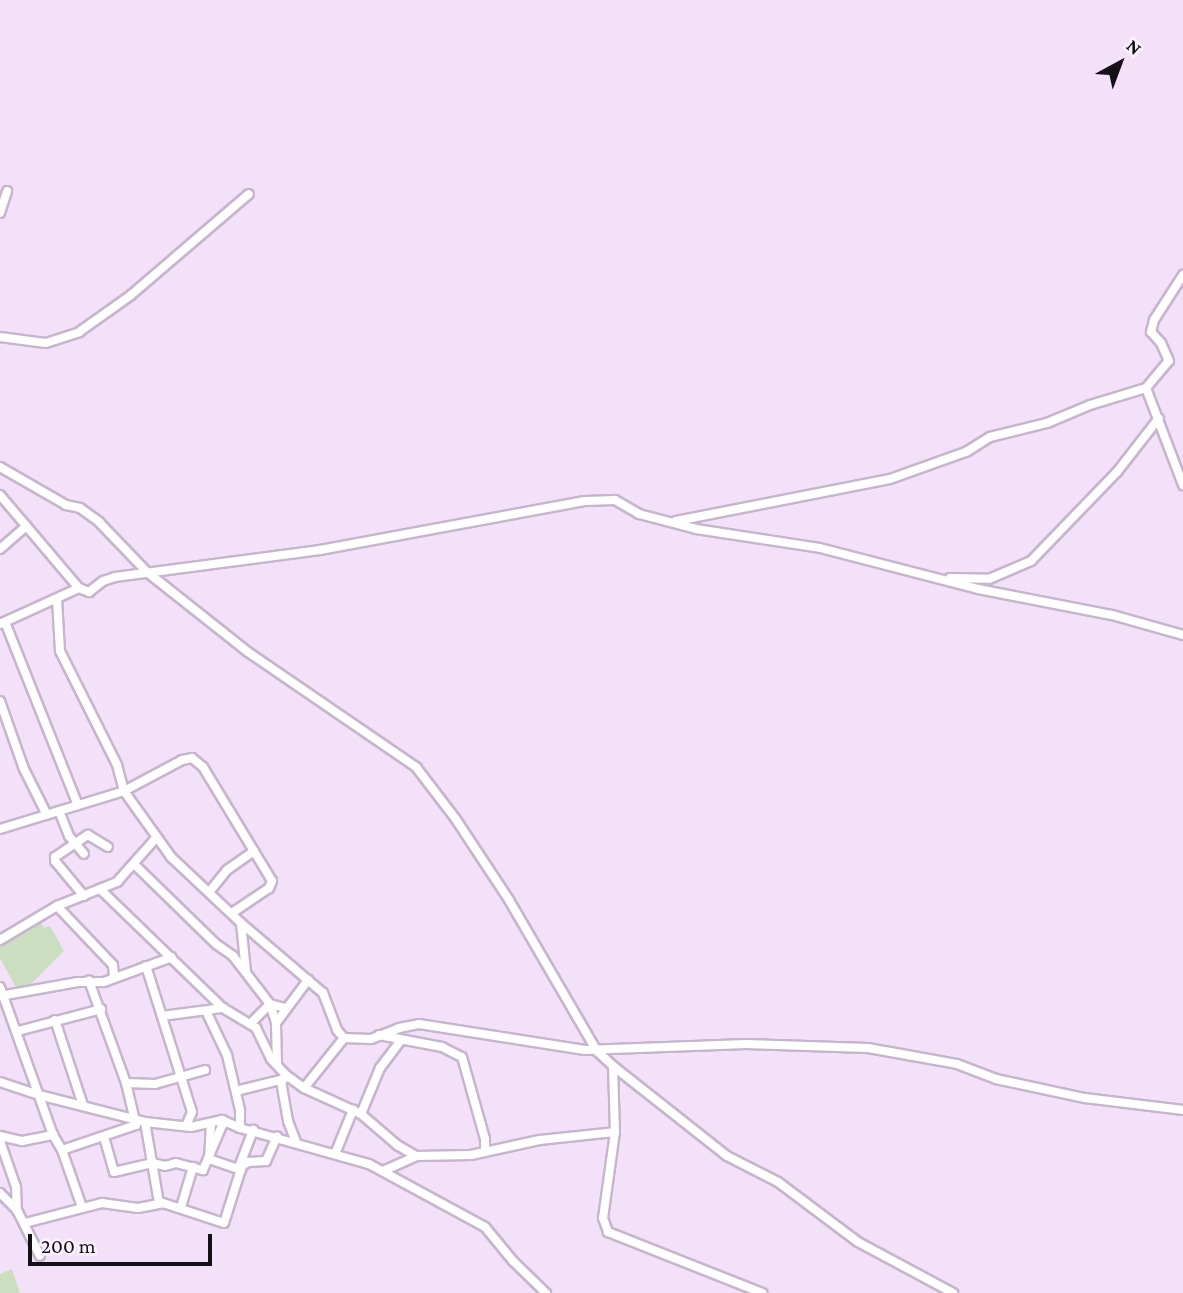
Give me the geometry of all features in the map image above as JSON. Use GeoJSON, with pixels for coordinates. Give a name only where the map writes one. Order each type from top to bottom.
{"type":"FeatureCollection","features":[{"type":"Feature","properties":{"kind":"street"},"geometry":{"type":"LineString","coordinates":[[0,194],[7,191],[0,213]]}},
{"type":"Feature","properties":{"kind":"street"},"geometry":{"type":"LineString","coordinates":[[0,337],[46,343],[79,332],[131,295],[249,194]]}},
{"type":"Feature","properties":{"kind":"street"},"geometry":{"type":"LineString","coordinates":[[673,522],[890,479],[966,452],[990,437],[1047,423],[1090,405],[1146,388],[1169,361],[1161,343],[1151,332],[1154,320],[1183,275]]}},
{"type":"Feature","properties":{"kind":"street"},"geometry":{"type":"LineString","coordinates":[[1146,388],[1183,485]]}},
{"type":"Feature","properties":{"kind":"street"},"geometry":{"type":"LineString","coordinates":[[934,578],[989,579],[1031,561],[1117,472],[1159,418]]}},
{"type":"Feature","properties":{"kind":"street"},"geometry":{"type":"LineString","coordinates":[[0,467],[66,505],[80,508],[99,522],[147,572],[248,652],[416,767],[455,818],[509,900],[597,1051],[613,1066],[727,1157],[778,1182],[858,1242],[953,1293]]}},
{"type":"Feature","properties":{"kind":"street"},"geometry":{"type":"LineString","coordinates":[[0,495],[79,588],[89,592],[103,580],[147,572],[320,550],[585,501],[615,500],[626,509],[696,529],[820,548],[934,578],[1112,615],[1183,635]]}},
{"type":"Feature","properties":{"kind":"street"},"geometry":{"type":"LineString","coordinates":[[0,549],[26,526]]}},
{"type":"Feature","properties":{"kind":"street"},"geometry":{"type":"LineString","coordinates":[[78,805],[3,623],[79,588]]}},
{"type":"Feature","properties":{"kind":"street"},"geometry":{"type":"LineString","coordinates":[[57,599],[60,651],[117,765],[124,791],[155,839],[241,923],[323,993],[337,1030],[344,1038],[371,1039],[409,1025],[429,1024],[507,1040],[597,1051],[755,1044],[868,1048],[957,1064],[996,1079],[1073,1096],[1183,1110]]}},
{"type":"Feature","properties":{"kind":"street"},"geometry":{"type":"LineString","coordinates":[[0,701],[24,769],[47,815]]}},
{"type":"Feature","properties":{"kind":"street"},"geometry":{"type":"LineString","coordinates":[[0,818],[2,829],[124,791],[182,760],[196,760],[254,851],[272,885],[232,913]]}},
{"type":"Feature","properties":{"kind":"street"},"geometry":{"type":"LineString","coordinates":[[59,811],[74,844],[84,854]]}},
{"type":"Feature","properties":{"kind":"street"},"geometry":{"type":"LineString","coordinates":[[84,896],[55,860],[74,844],[92,835],[108,847]]}},
{"type":"Feature","properties":{"kind":"street"},"geometry":{"type":"LineString","coordinates":[[0,940],[57,906],[117,882],[135,865],[155,839]]}},
{"type":"Feature","properties":{"kind":"street"},"geometry":{"type":"LineString","coordinates":[[210,891],[225,872],[254,851]]}},
{"type":"Feature","properties":{"kind":"street"},"geometry":{"type":"LineString","coordinates":[[135,865],[246,971],[270,1004],[276,1023],[276,1064]]}},
{"type":"Feature","properties":{"kind":"street"},"geometry":{"type":"LineString","coordinates":[[100,889],[223,1008],[250,1024],[263,1038],[284,1078],[288,1121],[296,1142]]}},
{"type":"Feature","properties":{"kind":"street"},"geometry":{"type":"LineString","coordinates":[[57,906],[113,965],[114,977]]}},
{"type":"Feature","properties":{"kind":"street"},"geometry":{"type":"LineString","coordinates":[[241,923],[246,971]]}},
{"type":"Feature","properties":{"kind":"street"},"geometry":{"type":"LineString","coordinates":[[82,1207],[62,1150],[52,1135],[18,1031],[1,993],[89,981],[104,982],[172,957]]}},
{"type":"Feature","properties":{"kind":"street"},"geometry":{"type":"LineString","coordinates":[[145,966],[192,1112],[186,1126]]}},
{"type":"Feature","properties":{"kind":"street"},"geometry":{"type":"LineString","coordinates":[[276,1023],[308,980]]}},
{"type":"Feature","properties":{"kind":"street"},"geometry":{"type":"LineString","coordinates":[[62,1150],[136,1125],[126,1083],[89,981]]}},
{"type":"Feature","properties":{"kind":"street"},"geometry":{"type":"LineString","coordinates":[[270,1004],[285,1008]]}},
{"type":"Feature","properties":{"kind":"street"},"geometry":{"type":"LineString","coordinates":[[250,1024],[270,1004]]}},
{"type":"Feature","properties":{"kind":"street"},"geometry":{"type":"LineString","coordinates":[[162,1016],[223,1008]]}},
{"type":"Feature","properties":{"kind":"street"},"geometry":{"type":"LineString","coordinates":[[18,1031],[100,1009]]}},
{"type":"Feature","properties":{"kind":"street"},"geometry":{"type":"LineString","coordinates":[[206,1011],[228,1055],[240,1128]]}},
{"type":"Feature","properties":{"kind":"street"},"geometry":{"type":"LineString","coordinates":[[55,1020],[83,1105]]}},
{"type":"Feature","properties":{"kind":"street"},"geometry":{"type":"LineString","coordinates":[[379,1035],[442,1046],[462,1057],[485,1139],[485,1152]]}},
{"type":"Feature","properties":{"kind":"street"},"geometry":{"type":"LineString","coordinates":[[304,1088],[344,1038]]}},
{"type":"Feature","properties":{"kind":"street"},"geometry":{"type":"LineString","coordinates":[[334,1154],[380,1068],[401,1040]]}},
{"type":"Feature","properties":{"kind":"street"},"geometry":{"type":"LineString","coordinates":[[613,1066],[615,1132],[603,1218],[608,1232],[762,1293]]}},
{"type":"Feature","properties":{"kind":"street"},"geometry":{"type":"LineString","coordinates":[[126,1083],[155,1084],[205,1070]]}},
{"type":"Feature","properties":{"kind":"street"},"geometry":{"type":"LineString","coordinates":[[236,1091],[284,1078],[357,1112],[397,1145],[416,1156]]}},
{"type":"Feature","properties":{"kind":"street"},"geometry":{"type":"LineString","coordinates":[[0,1082],[38,1095],[145,1122],[186,1126],[224,1121],[240,1128],[277,1136],[369,1164],[485,1227],[513,1261],[546,1293]]}},
{"type":"Feature","properties":{"kind":"street"},"geometry":{"type":"LineString","coordinates":[[104,1137],[114,1172],[152,1163],[165,1166],[176,1163],[203,1170],[224,1121]]}},
{"type":"Feature","properties":{"kind":"street"},"geometry":{"type":"LineString","coordinates":[[145,1122],[159,1203]]}},
{"type":"Feature","properties":{"kind":"street"},"geometry":{"type":"LineString","coordinates":[[209,1159],[211,1123]]}},
{"type":"Feature","properties":{"kind":"street"},"geometry":{"type":"LineString","coordinates":[[25,1223],[102,1203],[138,1208],[159,1203],[181,1207],[226,1222],[253,1130]]}},
{"type":"Feature","properties":{"kind":"street"},"geometry":{"type":"LineString","coordinates":[[383,1171],[416,1156],[485,1152],[539,1140],[615,1132]]}},
{"type":"Feature","properties":{"kind":"street"},"geometry":{"type":"LineString","coordinates":[[17,1210],[16,1187],[0,1139],[22,1141],[52,1135]]}},
{"type":"Feature","properties":{"kind":"street"},"geometry":{"type":"LineString","coordinates":[[240,1170],[248,1162],[266,1161],[277,1136]]}},
{"type":"Feature","properties":{"kind":"street"},"geometry":{"type":"LineString","coordinates":[[209,1159],[240,1170]]}},
{"type":"Feature","properties":{"kind":"street"},"geometry":{"type":"LineString","coordinates":[[181,1207],[193,1167]]}},
{"type":"Feature","properties":{"kind":"street"},"geometry":{"type":"LineString","coordinates":[[0,1193],[17,1210],[40,1256]]}},
{"type":"Feature","properties":{"kind":"green space"},"geometry":{"type":"Polygon","coordinates":[[[38,919],[44,928],[50,926],[64,951],[25,990],[15,986],[0,958],[0,946],[38,919]]]}},
{"type":"Feature","properties":{"kind":"green space"},"geometry":{"type":"Polygon","coordinates":[[[12,1269],[20,1293],[0,1293],[0,1274],[12,1269]]]}}]}
